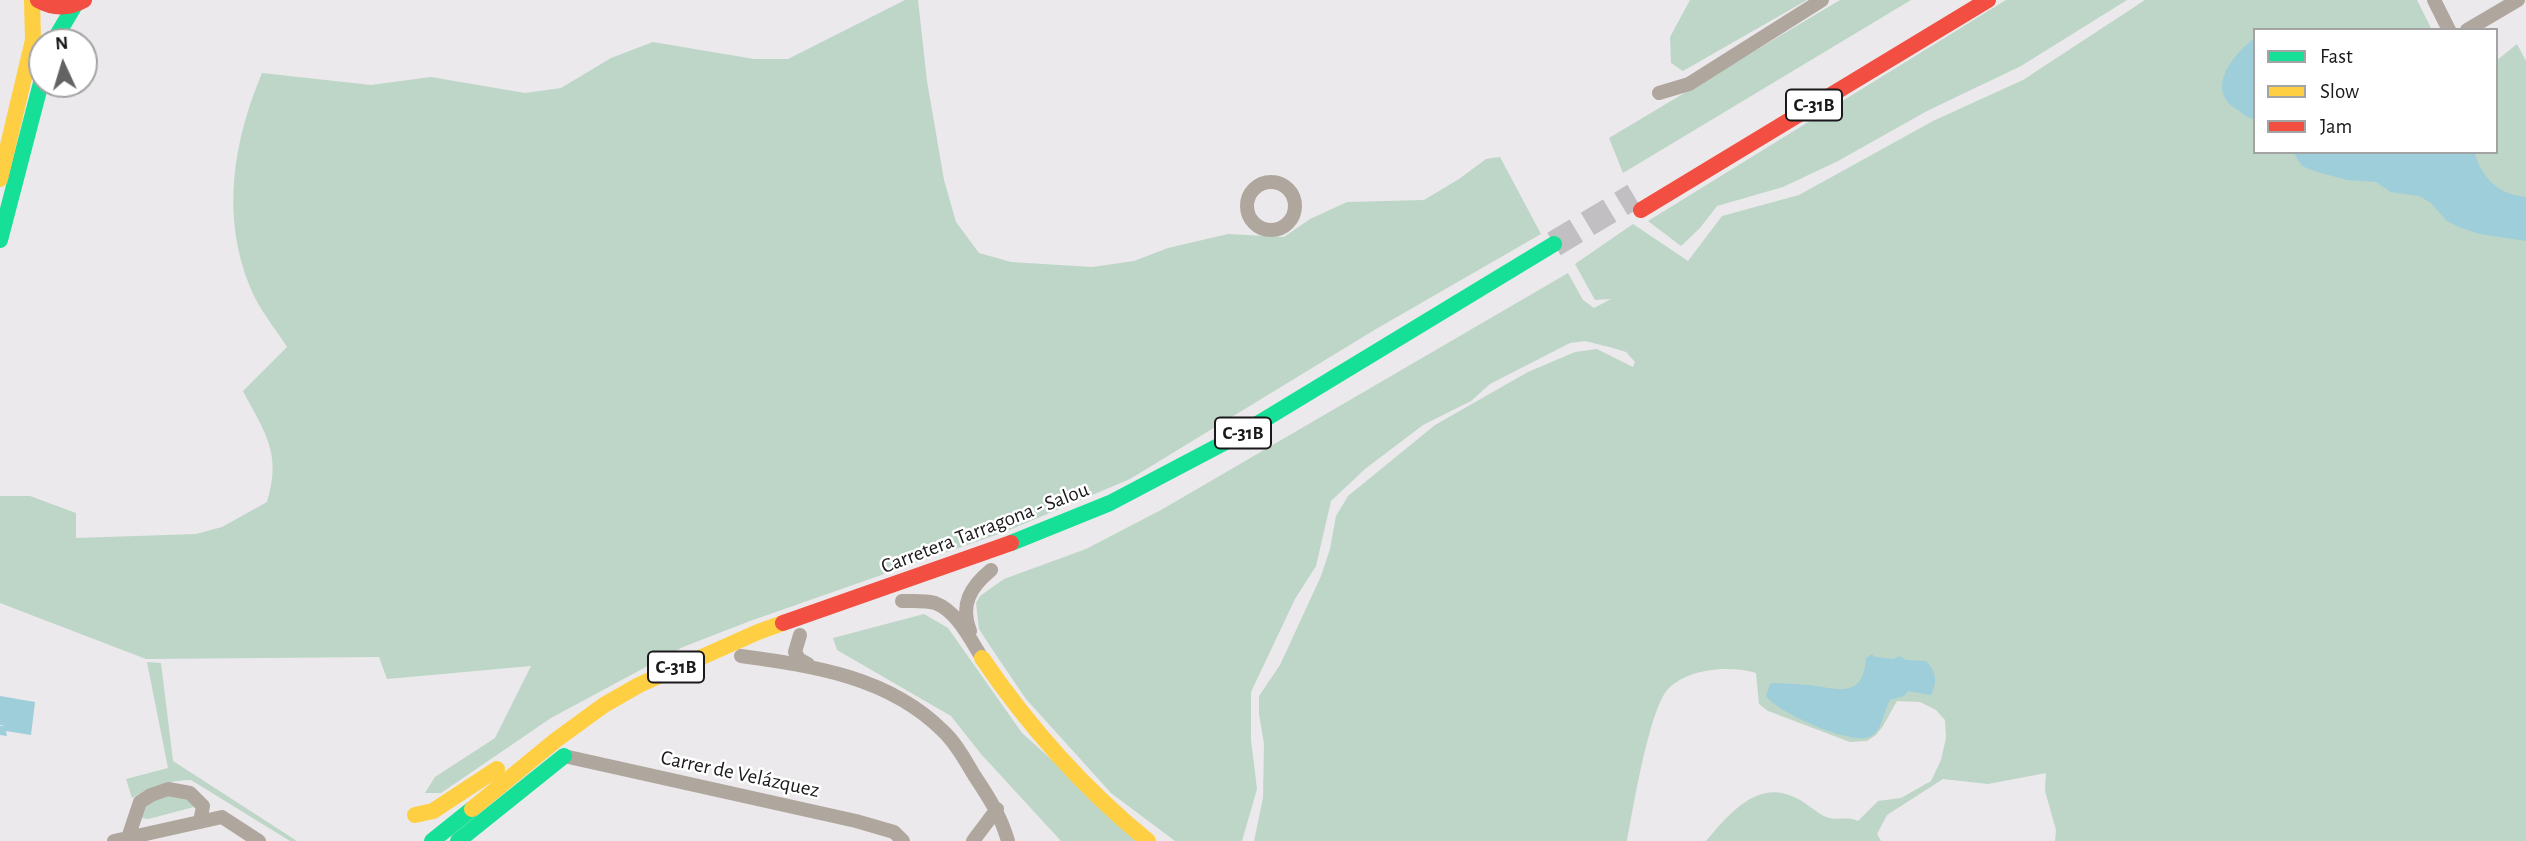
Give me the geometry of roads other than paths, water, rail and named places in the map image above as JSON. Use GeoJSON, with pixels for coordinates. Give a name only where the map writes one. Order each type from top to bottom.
{"type":"FeatureCollection","features":[{"type":"Feature","properties":{"kind":"main road"},"geometry":{"type":"LineString","coordinates":[[0,180],[33,40],[32,0]]}},
{"type":"Feature","properties":{"kind":"main road"},"geometry":{"type":"LineString","coordinates":[[38,0],[54,7],[79,3]]}},
{"type":"Feature","properties":{"kind":"main road","name":"C-31B"},"geometry":{"type":"LineString","coordinates":[[1765,116],[1637,203],[1988,0]]}},
{"type":"Feature","properties":{"kind":"main road"},"geometry":{"type":"LineString","coordinates":[[62,28],[79,3]]}},
{"type":"Feature","properties":{"kind":"main road"},"geometry":{"type":"LineString","coordinates":[[0,240],[37,98]]}},
{"type":"Feature","properties":{"kind":"main road","name":"Carretera Tarragona - Salou"},"geometry":{"type":"LineString","coordinates":[[432,841],[556,740],[604,705],[639,685],[758,632],[983,554],[1110,503],[1239,435],[1558,251],[1245,449],[1202,473]]}},
{"type":"Feature","properties":{"kind":"main road","name":"Carretera Tarragona - Salou"},"geometry":{"type":"LineString","coordinates":[[965,579],[996,568]]}},
{"type":"Feature","properties":{"kind":"main road","name":"Carretera Tarragona - Salou"},"geometry":{"type":"LineString","coordinates":[[895,603],[940,587]]}},
{"type":"Feature","properties":{"kind":"main road","name":"C-31B"},"geometry":{"type":"LineString","coordinates":[[668,689],[741,656],[807,633]]}},
{"type":"Feature","properties":{"kind":"main road"},"geometry":{"type":"LineString","coordinates":[[982,657],[1051,749],[1112,813],[1148,841]]}},
{"type":"Feature","properties":{"kind":"main road"},"geometry":{"type":"LineString","coordinates":[[415,815],[433,811],[601,700],[639,685]]}},
{"type":"Feature","properties":{"kind":"main road"},"geometry":{"type":"LineString","coordinates":[[458,841],[583,741]]}},
{"type":"Feature","properties":{"kind":"street"},"geometry":{"type":"LineString","coordinates":[[1659,93],[1689,84],[1822,0]]}},
{"type":"Feature","properties":{"kind":"street"},"geometry":{"type":"LineString","coordinates":[[2434,0],[2448,28]]}},
{"type":"Feature","properties":{"kind":"street"},"geometry":{"type":"LineString","coordinates":[[2470,28],[2518,0]]}},
{"type":"Feature","properties":{"kind":"street"},"geometry":{"type":"LineString","coordinates":[[982,657],[967,623],[965,603],[974,586],[996,568]]}},
{"type":"Feature","properties":{"kind":"street"},"geometry":{"type":"LineString","coordinates":[[895,603],[937,604],[957,619],[982,657]]}},
{"type":"Feature","properties":{"kind":"street"},"geometry":{"type":"LineString","coordinates":[[807,633],[795,652],[799,660],[876,686],[919,710],[945,732],[997,809],[1008,841]]}},
{"type":"Feature","properties":{"kind":"street"},"geometry":{"type":"LineString","coordinates":[[741,656],[809,665]]}},
{"type":"Feature","properties":{"kind":"street","name":"Carrer de Velázquez"},"geometry":{"type":"LineString","coordinates":[[564,756],[856,821],[894,832],[904,841]]}},
{"type":"Feature","properties":{"kind":"street"},"geometry":{"type":"LineString","coordinates":[[121,839],[140,802],[168,789],[190,793],[203,807],[200,822]]}},
{"type":"Feature","properties":{"kind":"street"},"geometry":{"type":"LineString","coordinates":[[973,841],[997,809]]}},
{"type":"Feature","properties":{"kind":"street"},"geometry":{"type":"LineString","coordinates":[[121,839],[222,817],[259,841]]}},
{"type":"Feature","properties":{"kind":"water"},"geometry":{"type":"Polygon","coordinates":[[[2253,40],[2253,119],[2227,101],[2223,92],[2223,82],[2231,62],[2253,40]]]}},
{"type":"Feature","properties":{"kind":"water"},"geometry":{"type":"Polygon","coordinates":[[[2294,154],[2475,154],[2492,184],[2499,189],[2526,197],[2526,241],[2480,234],[2461,228],[2447,221],[2431,203],[2419,196],[2391,192],[2376,182],[2347,180],[2302,166],[2294,154]]]}},
{"type":"Feature","properties":{"kind":"water"},"geometry":{"type":"Polygon","coordinates":[[[1872,654],[1875,657],[1893,659],[1900,656],[1906,660],[1926,661],[1934,673],[1935,681],[1931,695],[1908,691],[1904,696],[1890,700],[1880,726],[1869,737],[1846,736],[1814,726],[1784,710],[1766,696],[1770,684],[1775,683],[1839,689],[1855,686],[1864,671],[1866,658],[1872,654]]]}},
{"type":"Feature","properties":{"kind":"water"},"geometry":{"type":"Polygon","coordinates":[[[0,696],[35,702],[31,735],[6,731],[7,736],[0,735],[0,726],[5,726],[0,725],[0,696]]]}},
{"type":"Feature","properties":{"kind":"tunnel"},"geometry":{"type":"LineString","coordinates":[[1554,244],[1634,196]]}}]}
